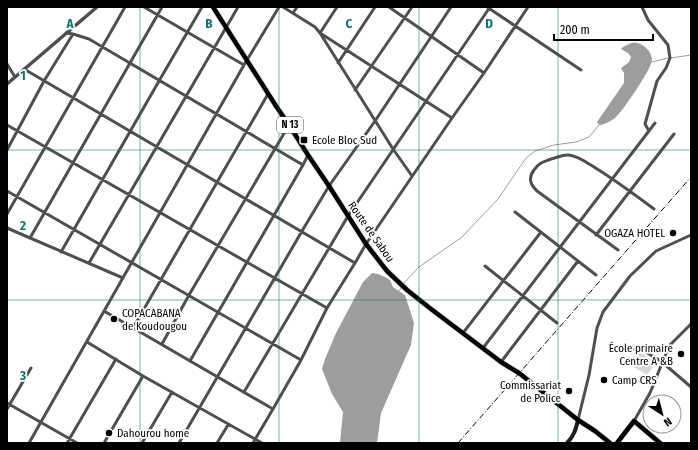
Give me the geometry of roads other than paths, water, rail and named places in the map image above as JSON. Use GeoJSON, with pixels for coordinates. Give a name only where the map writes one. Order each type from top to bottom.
{"type":"FeatureCollection","features":[{"type":"Feature","properties":{"kind":"main road","name":"Route de Sabou"},"geometry":{"type":"LineString","coordinates":[[213,7],[246,63],[289,124],[366,244],[380,263],[407,290],[610,443]]}},
{"type":"Feature","properties":{"kind":"main road"},"geometry":{"type":"LineString","coordinates":[[567,443],[577,428],[578,420]]}},
{"type":"Feature","properties":{"kind":"main road"},"geometry":{"type":"LineString","coordinates":[[617,443],[634,421],[660,443]]}},
{"type":"Feature","properties":{"kind":"street"},"geometry":{"type":"LineString","coordinates":[[7,84],[97,7]]}},
{"type":"Feature","properties":{"kind":"street"},"geometry":{"type":"LineString","coordinates":[[7,214],[125,7]]}},
{"type":"Feature","properties":{"kind":"street"},"geometry":{"type":"LineString","coordinates":[[144,7],[214,47],[246,63]]}},
{"type":"Feature","properties":{"kind":"street"},"geometry":{"type":"LineString","coordinates":[[30,238],[162,7]]}},
{"type":"Feature","properties":{"kind":"street"},"geometry":{"type":"LineString","coordinates":[[61,252],[202,7]]}},
{"type":"Feature","properties":{"kind":"street"},"geometry":{"type":"LineString","coordinates":[[89,263],[238,7]]}},
{"type":"Feature","properties":{"kind":"street"},"geometry":{"type":"LineString","coordinates":[[29,443],[216,114],[279,7]]}},
{"type":"Feature","properties":{"kind":"street"},"geometry":{"type":"LineString","coordinates":[[283,7],[315,27],[320,33],[355,90],[412,176]]}},
{"type":"Feature","properties":{"kind":"street"},"geometry":{"type":"LineString","coordinates":[[293,13],[297,7]]}},
{"type":"Feature","properties":{"kind":"street"},"geometry":{"type":"LineString","coordinates":[[320,33],[337,7]]}},
{"type":"Feature","properties":{"kind":"street"},"geometry":{"type":"LineString","coordinates":[[338,63],[375,7]]}},
{"type":"Feature","properties":{"kind":"street"},"geometry":{"type":"LineString","coordinates":[[389,7],[484,73]]}},
{"type":"Feature","properties":{"kind":"street"},"geometry":{"type":"LineString","coordinates":[[355,90],[412,7]]}},
{"type":"Feature","properties":{"kind":"street"},"geometry":{"type":"LineString","coordinates":[[179,443],[329,186],[375,121],[451,7]]}},
{"type":"Feature","properties":{"kind":"street"},"geometry":{"type":"LineString","coordinates":[[253,443],[301,360],[327,308],[366,244],[528,7]]}},
{"type":"Feature","properties":{"kind":"street"},"geometry":{"type":"LineString","coordinates":[[642,7],[648,20],[668,45],[670,56],[670,60],[666,68],[657,81],[645,124],[649,131]]}},
{"type":"Feature","properties":{"kind":"street"},"geometry":{"type":"LineString","coordinates":[[244,392],[348,216],[488,8],[581,70]]}},
{"type":"Feature","properties":{"kind":"street"},"geometry":{"type":"LineString","coordinates":[[66,33],[89,39],[303,165]]}},
{"type":"Feature","properties":{"kind":"street"},"geometry":{"type":"LineString","coordinates":[[320,33],[452,118]]}},
{"type":"Feature","properties":{"kind":"street"},"geometry":{"type":"LineString","coordinates":[[7,150],[44,81],[73,34]]}},
{"type":"Feature","properties":{"kind":"street"},"geometry":{"type":"LineString","coordinates":[[7,64],[15,77]]}},
{"type":"Feature","properties":{"kind":"street"},"geometry":{"type":"LineString","coordinates":[[24,69],[355,263]]}},
{"type":"Feature","properties":{"kind":"street"},"geometry":{"type":"LineString","coordinates":[[133,328],[268,94]]}},
{"type":"Feature","properties":{"kind":"street"},"geometry":{"type":"LineString","coordinates":[[483,348],[654,123]]}},
{"type":"Feature","properties":{"kind":"street"},"geometry":{"type":"LineString","coordinates":[[162,344],[289,124]]}},
{"type":"Feature","properties":{"kind":"street"},"geometry":{"type":"LineString","coordinates":[[7,125],[327,308]]}},
{"type":"Feature","properties":{"kind":"street"},"geometry":{"type":"LineString","coordinates":[[596,235],[674,134]]}},
{"type":"Feature","properties":{"kind":"street"},"geometry":{"type":"LineString","coordinates":[[190,361],[308,155]]}},
{"type":"Feature","properties":{"kind":"street"},"geometry":{"type":"LineString","coordinates":[[618,250],[538,193],[530,178],[531,174],[540,162],[564,155],[582,159],[613,178],[654,208]]}},
{"type":"Feature","properties":{"kind":"street"},"geometry":{"type":"LineString","coordinates":[[7,191],[301,360]]}},
{"type":"Feature","properties":{"kind":"street"},"geometry":{"type":"LineString","coordinates":[[515,212],[596,275]]}},
{"type":"Feature","properties":{"kind":"street"},"geometry":{"type":"LineString","coordinates":[[7,228],[123,278]]}},
{"type":"Feature","properties":{"kind":"street"},"geometry":{"type":"LineString","coordinates":[[463,333],[541,232]]}},
{"type":"Feature","properties":{"kind":"street"},"geometry":{"type":"LineString","coordinates":[[578,420],[589,375],[596,328],[603,312],[630,276],[656,251],[691,235]]}},
{"type":"Feature","properties":{"kind":"street"},"geometry":{"type":"LineString","coordinates":[[501,362],[578,261]]}},
{"type":"Feature","properties":{"kind":"street"},"geometry":{"type":"LineString","coordinates":[[485,266],[557,322]]}},
{"type":"Feature","properties":{"kind":"street"},"geometry":{"type":"LineString","coordinates":[[104,311],[273,409]]}},
{"type":"Feature","properties":{"kind":"street"},"geometry":{"type":"LineString","coordinates":[[634,421],[650,394],[669,346],[691,324]]}},
{"type":"Feature","properties":{"kind":"street"},"geometry":{"type":"LineString","coordinates":[[87,342],[228,425],[262,443]]}},
{"type":"Feature","properties":{"kind":"street"},"geometry":{"type":"LineString","coordinates":[[611,350],[641,349],[662,362],[691,387]]}},
{"type":"Feature","properties":{"kind":"street"},"geometry":{"type":"LineString","coordinates":[[67,443],[116,359]]}},
{"type":"Feature","properties":{"kind":"street"},"geometry":{"type":"LineString","coordinates":[[7,409],[8,404],[31,368]]}},
{"type":"Feature","properties":{"kind":"street"},"geometry":{"type":"LineString","coordinates":[[104,443],[144,376]]}},
{"type":"Feature","properties":{"kind":"street"},"geometry":{"type":"LineString","coordinates":[[142,443],[172,392]]}},
{"type":"Feature","properties":{"kind":"street"},"geometry":{"type":"LineString","coordinates":[[8,404],[77,443]]}},
{"type":"Feature","properties":{"kind":"street"},"geometry":{"type":"LineString","coordinates":[[217,443],[228,425]]}},
{"type":"Feature","properties":{"kind":"waterway"},"geometry":{"type":"LineString","coordinates":[[671,58],[691,55]]}},
{"type":"Feature","properties":{"kind":"waterway"},"geometry":{"type":"LineString","coordinates":[[652,62],[668,58]]}},
{"type":"Feature","properties":{"kind":"waterway"},"geometry":{"type":"LineString","coordinates":[[403,284],[419,267],[462,237],[498,199],[526,158],[535,151],[554,145],[576,142],[589,137],[599,125]]}},
{"type":"Feature","properties":{"kind":"waterway"},"geometry":{"type":"LineString","coordinates":[[399,291],[402,286]]}},
{"type":"Feature","properties":{"kind":"railway"},"geometry":{"type":"LineString","coordinates":[[458,443],[691,177]]}},
{"type":"Feature","properties":{"kind":"place","name":"Ecole Bloc Sud"},"geometry":{"type":"Point","coordinates":[304,140]}},
{"type":"Feature","properties":{"kind":"place","name":"OGAZA HOTEL"},"geometry":{"type":"Point","coordinates":[673,233]}},
{"type":"Feature","properties":{"kind":"place","name":"COPACABANA de Koudougou"},"geometry":{"type":"Point","coordinates":[114,319]}},
{"type":"Feature","properties":{"kind":"place","name":"École primaire Centre A &B"},"geometry":{"type":"Point","coordinates":[681,354]}},
{"type":"Feature","properties":{"kind":"place","name":"Camp CRS"},"geometry":{"type":"Point","coordinates":[604,380]}},
{"type":"Feature","properties":{"kind":"place","name":"Commissariat de Police"},"geometry":{"type":"Point","coordinates":[569,391]}},
{"type":"Feature","properties":{"kind":"place","name":"Dahourou home"},"geometry":{"type":"Point","coordinates":[109,433]}}]}
